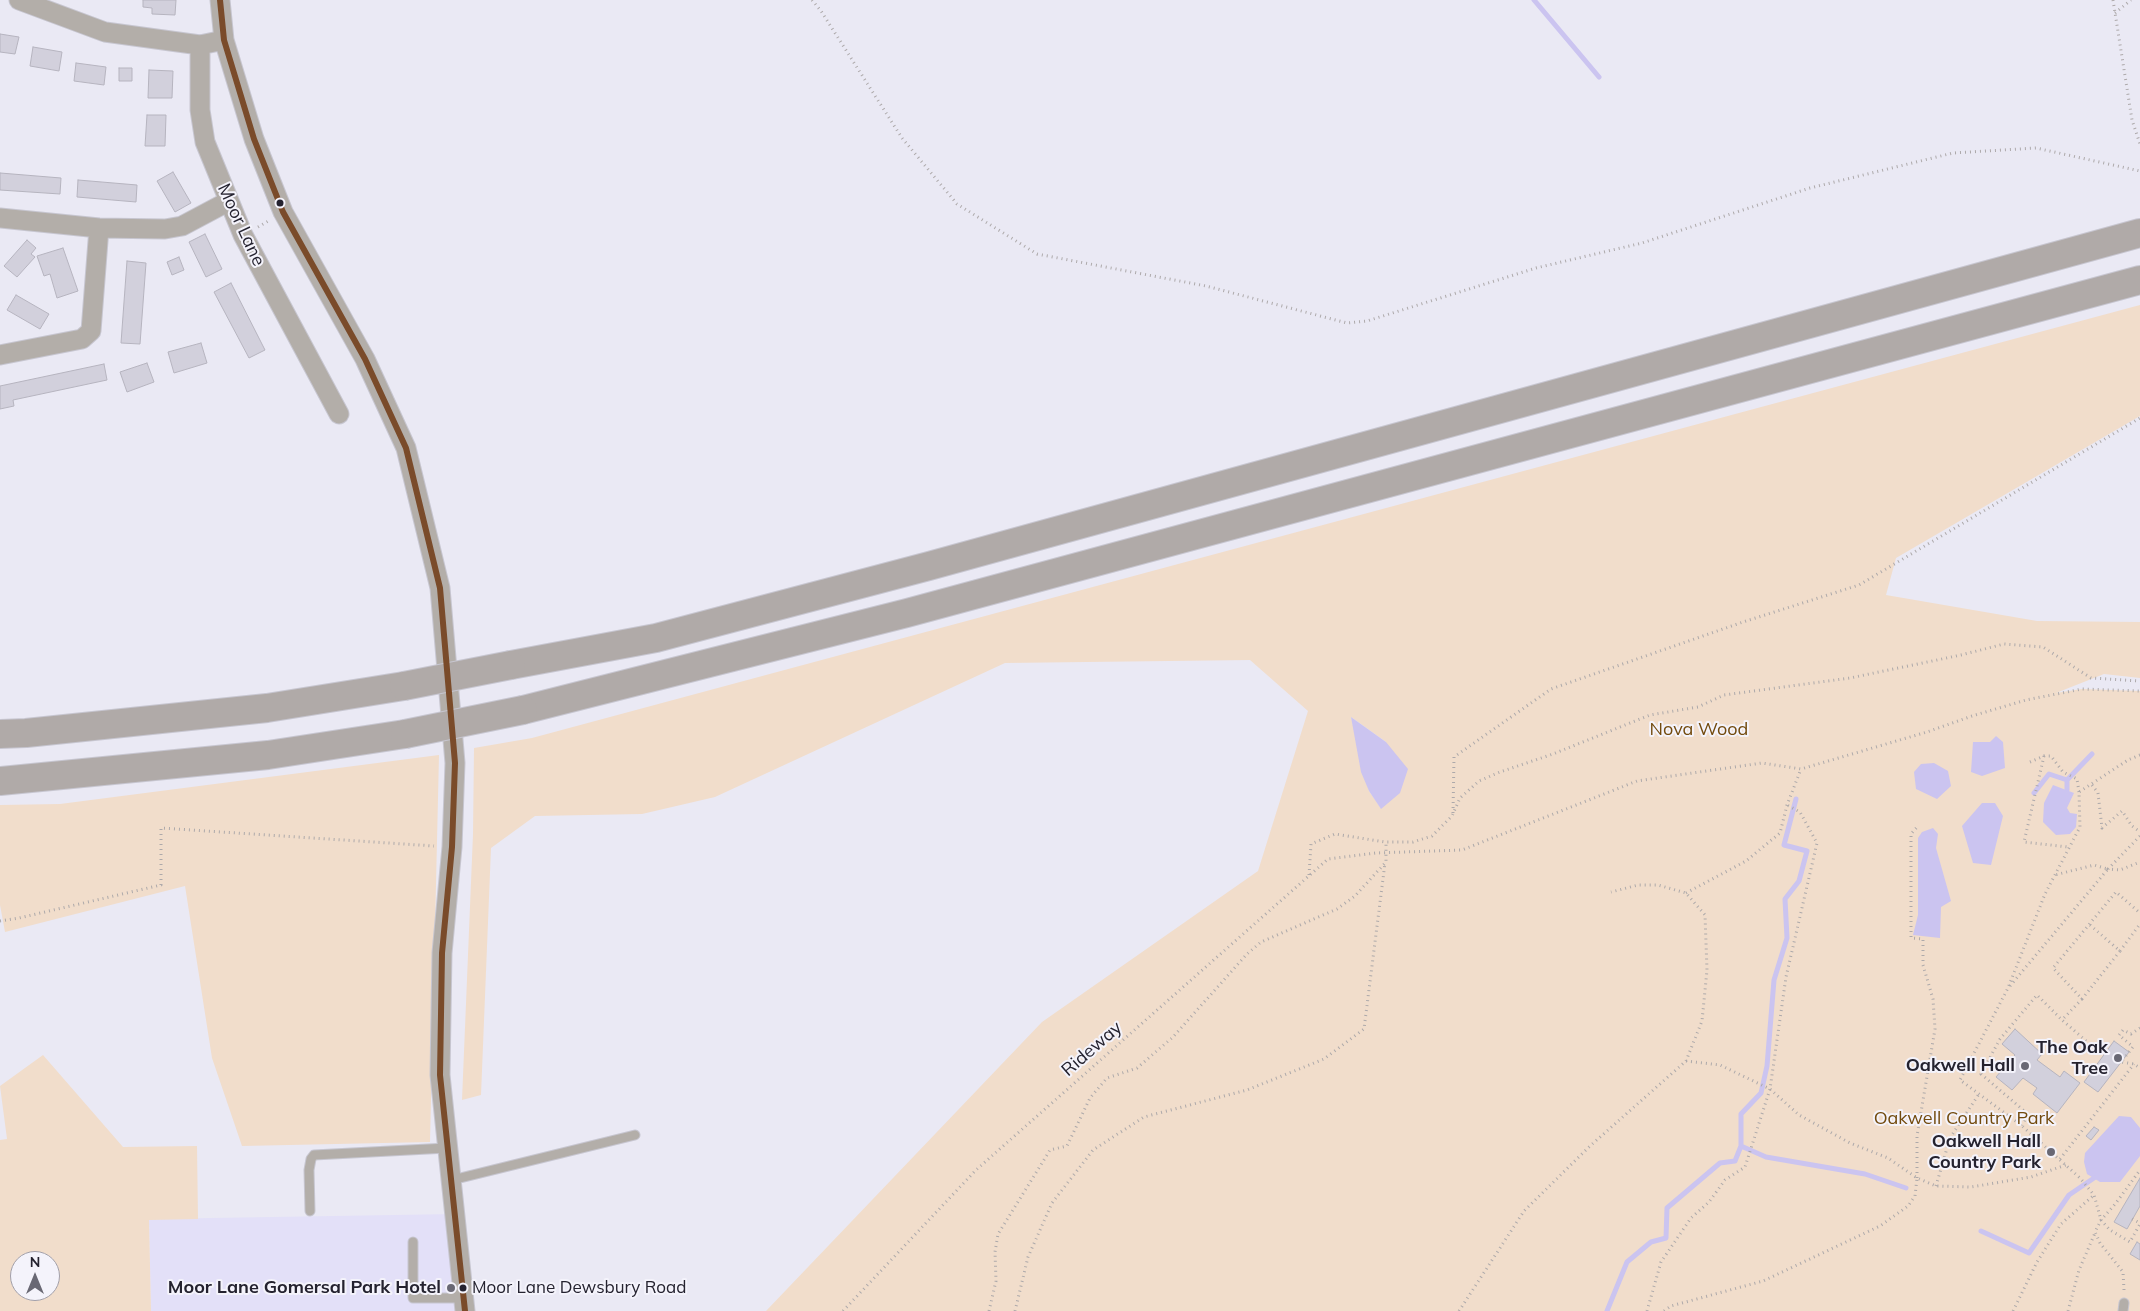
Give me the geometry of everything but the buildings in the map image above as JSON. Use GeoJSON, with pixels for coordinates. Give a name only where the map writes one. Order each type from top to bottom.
{"type":"FeatureCollection","features":[{"type":"Feature","properties":{"kind":"highway"},"geometry":{"type":"LineString","coordinates":[[0,734],[26,733],[267,708],[404,686],[656,638],[825,594],[2140,233]]}},
{"type":"Feature","properties":{"kind":"highway"},"geometry":{"type":"LineString","coordinates":[[0,781],[268,755],[406,734],[523,710],[907,613],[2140,280]]}},
{"type":"Feature","properties":{"kind":"street"},"geometry":{"type":"LineString","coordinates":[[19,0],[39,4],[105,32],[200,44],[224,40]]}},
{"type":"Feature","properties":{"kind":"street"},"geometry":{"type":"LineString","coordinates":[[220,0],[224,40],[254,139],[283,212],[366,359],[406,448],[440,588],[455,763],[452,847],[442,953],[440,1075],[465,1304]]}},
{"type":"Feature","properties":{"kind":"street","name":"Moor Lane"},"geometry":{"type":"LineString","coordinates":[[200,44],[200,110],[205,142],[243,235],[339,414]]}},
{"type":"Feature","properties":{"kind":"street"},"geometry":{"type":"LineString","coordinates":[[0,218],[100,228],[165,229],[182,226],[229,201]]}},
{"type":"Feature","properties":{"kind":"street"},"geometry":{"type":"LineString","coordinates":[[0,355],[82,339],[92,330],[100,228]]}},
{"type":"Feature","properties":{"kind":"lane"},"geometry":{"type":"LineString","coordinates":[[452,1180],[635,1135]]}},
{"type":"Feature","properties":{"kind":"lane"},"geometry":{"type":"LineString","coordinates":[[310,1211],[309,1170],[311,1159],[314,1155],[447,1148]]}},
{"type":"Feature","properties":{"kind":"lane"},"geometry":{"type":"LineString","coordinates":[[413,1242],[413,1298],[465,1304]]}},
{"type":"Feature","properties":{"kind":"path"},"geometry":{"type":"LineString","coordinates":[[812,0],[821,10],[902,138],[957,204],[1037,254],[1206,286],[1347,323],[1367,321],[1536,268],[1642,243],[1810,188],[1953,153],[2036,148],[2140,171]]}},
{"type":"Feature","properties":{"kind":"path"},"geometry":{"type":"LineString","coordinates":[[2113,0],[2132,120],[2140,144]]}},
{"type":"Feature","properties":{"kind":"path"},"geometry":{"type":"LineString","coordinates":[[2115,14],[2131,0]]}},
{"type":"Feature","properties":{"kind":"path"},"geometry":{"type":"LineString","coordinates":[[243,235],[283,212]]}},
{"type":"Feature","properties":{"kind":"path"},"geometry":{"type":"LineString","coordinates":[[1452,816],[1454,757],[1551,689],[1743,622],[1859,586],[2140,418]]}},
{"type":"Feature","properties":{"kind":"path"},"geometry":{"type":"LineString","coordinates":[[1309,876],[1311,844],[1335,834],[1386,842],[1413,842],[1432,836],[1452,816],[1460,798],[1479,781],[1650,715],[1698,707],[1724,695],[1850,678],[1961,656],[2004,644],[2043,647],[2091,678],[2140,680]]}},
{"type":"Feature","properties":{"kind":"path"},"geometry":{"type":"LineString","coordinates":[[1686,893],[1746,861],[1780,833],[1787,806],[1801,770],[2026,700],[2082,689],[2140,691]]}},
{"type":"Feature","properties":{"kind":"path"},"geometry":{"type":"LineString","coordinates":[[2079,792],[2128,760],[2140,755]]}},
{"type":"Feature","properties":{"kind":"path"},"geometry":{"type":"LineString","coordinates":[[2030,762],[2051,756],[2063,772],[2077,779],[2080,827],[2045,894],[2008,988],[1960,1080],[2021,1126],[2080,1178],[2094,1195],[2101,1220],[2110,1230],[2130,1242],[2140,1224],[2132,1219]]}},
{"type":"Feature","properties":{"kind":"path"},"geometry":{"type":"LineString","coordinates":[[2043,758],[2024,842],[2068,847]]}},
{"type":"Feature","properties":{"kind":"path","name":"Rideway"},"geometry":{"type":"LineString","coordinates":[[843,1311],[976,1170],[1328,859],[1386,852],[1462,850],[1636,781],[1762,764],[1801,770]]}},
{"type":"Feature","properties":{"kind":"path"},"geometry":{"type":"LineString","coordinates":[[2092,785],[2098,793],[2102,828],[2122,811],[2132,826],[2140,832]]}},
{"type":"Feature","properties":{"kind":"path"},"geometry":{"type":"LineString","coordinates":[[1647,1311],[1661,1262],[1691,1218],[1709,1202],[1725,1180],[1745,1167],[1769,1089],[1786,978],[1817,843],[1800,812],[1787,806]]}},
{"type":"Feature","properties":{"kind":"path"},"geometry":{"type":"LineString","coordinates":[[1664,1311],[1670,1306],[1762,1281],[1880,1226],[1908,1206],[1915,1196],[1917,1136],[1935,1029],[1933,999],[1923,965],[1923,939],[1911,938],[1911,834],[1918,826]]}},
{"type":"Feature","properties":{"kind":"path"},"geometry":{"type":"LineString","coordinates":[[0,921],[162,885],[162,828],[452,847]]}},
{"type":"Feature","properties":{"kind":"path"},"geometry":{"type":"LineString","coordinates":[[2008,988],[2108,869],[2140,836]]}},
{"type":"Feature","properties":{"kind":"path"},"geometry":{"type":"LineString","coordinates":[[1015,1311],[1028,1257],[1052,1203],[1093,1150],[1144,1117],[1247,1090],[1324,1059],[1364,1029],[1386,862],[1386,842]]}},
{"type":"Feature","properties":{"kind":"path"},"geometry":{"type":"LineString","coordinates":[[989,1311],[996,1281],[995,1252],[998,1234],[1050,1150],[1068,1146],[1090,1098],[1107,1078],[1137,1068],[1173,1037],[1247,954],[1261,942],[1336,909],[1355,896],[1386,862]]}},
{"type":"Feature","properties":{"kind":"path"},"geometry":{"type":"LineString","coordinates":[[2054,875],[2094,865],[2120,870],[2140,862]]}},
{"type":"Feature","properties":{"kind":"path"},"geometry":{"type":"LineString","coordinates":[[1459,1311],[1524,1211],[1590,1146],[1686,1061],[1702,1021],[1706,970],[1705,915],[1686,893],[1658,885],[1638,885],[1611,892]]}},
{"type":"Feature","properties":{"kind":"path"},"geometry":{"type":"LineString","coordinates":[[2082,999],[2053,968],[2116,892],[2140,913]]}},
{"type":"Feature","properties":{"kind":"path"},"geometry":{"type":"LineString","coordinates":[[2062,1020],[2082,999],[2140,924]]}},
{"type":"Feature","properties":{"kind":"path"},"geometry":{"type":"LineString","coordinates":[[2090,925],[2120,951]]}},
{"type":"Feature","properties":{"kind":"path"},"geometry":{"type":"LineString","coordinates":[[2021,1126],[2029,1114],[1981,1074],[2000,1039],[2037,995],[2092,1046]]}},
{"type":"Feature","properties":{"kind":"path"},"geometry":{"type":"LineString","coordinates":[[2140,1028],[2131,1034],[2123,1030],[2119,1035],[2133,1047],[2121,1062],[2134,1064],[2140,1068]]}},
{"type":"Feature","properties":{"kind":"path"},"geometry":{"type":"LineString","coordinates":[[1686,1061],[1720,1065],[1769,1089],[1799,1114],[1850,1143],[1888,1158],[1917,1178],[1936,1186],[1980,1185],[2031,1177],[2066,1165]]}},
{"type":"Feature","properties":{"kind":"path"},"geometry":{"type":"LineString","coordinates":[[2060,1159],[2134,1064]]}},
{"type":"Feature","properties":{"kind":"path"},"geometry":{"type":"LineString","coordinates":[[1936,1186],[1950,1138],[1979,1094]]}},
{"type":"Feature","properties":{"kind":"path"},"geometry":{"type":"LineString","coordinates":[[2068,1311],[2079,1270],[2101,1220],[2140,1170]]}},
{"type":"Feature","properties":{"kind":"path"},"geometry":{"type":"LineString","coordinates":[[2013,1311],[2038,1262],[2061,1224],[2094,1195]]}},
{"type":"Feature","properties":{"kind":"path"},"geometry":{"type":"LineString","coordinates":[[2095,1232],[2100,1243],[2123,1272],[2124,1307]]}},
{"type":"Feature","properties":{"kind":"shaded area"},"geometry":{"type":"Polygon","coordinates":[[[1351,717],[1386,742],[1408,769],[1400,793],[1381,809],[1369,791],[1361,772],[1351,717]]]}},
{"type":"Feature","properties":{"kind":"shaded area"},"geometry":{"type":"Polygon","coordinates":[[[1996,736],[2003,742],[2005,768],[1982,776],[1971,772],[1973,742],[1990,742],[1996,736]]]}},
{"type":"Feature","properties":{"kind":"shaded area"},"geometry":{"type":"Polygon","coordinates":[[[1934,763],[1948,771],[1951,786],[1937,799],[1916,789],[1914,772],[1921,764],[1934,763]]]}},
{"type":"Feature","properties":{"kind":"shaded area"},"geometry":{"type":"Polygon","coordinates":[[[2053,785],[2074,793],[2067,808],[2070,813],[2077,814],[2076,827],[2070,834],[2056,835],[2043,822],[2044,803],[2053,785]]]}},
{"type":"Feature","properties":{"kind":"shaded area"},"geometry":{"type":"Polygon","coordinates":[[[1982,803],[1995,803],[2003,816],[1991,865],[1973,863],[1962,826],[1982,803]]]}},
{"type":"Feature","properties":{"kind":"shaded area"},"geometry":{"type":"Polygon","coordinates":[[[1933,828],[1938,834],[1936,848],[1951,901],[1941,907],[1940,938],[1913,935],[1918,915],[1918,838],[1922,832],[1933,828]]]}},
{"type":"Feature","properties":{"kind":"shaded area"},"geometry":{"type":"Polygon","coordinates":[[[2119,1116],[2131,1117],[2140,1128],[2140,1156],[2120,1182],[2100,1182],[2087,1174],[2084,1162],[2085,1153],[2119,1116]]]}},
{"type":"Feature","properties":{"kind":"shaded area"},"geometry":{"type":"Polygon","coordinates":[[[456,1214],[465,1311],[151,1311],[149,1219],[456,1214]]]}},
{"type":"Feature","properties":{"kind":"green space"},"geometry":{"type":"Polygon","coordinates":[[[2140,305],[2140,416],[1896,558],[1886,595],[2037,621],[2140,622],[2140,678],[2104,674],[2056,693],[2082,689],[2140,691],[2140,1311],[766,1311],[1042,1022],[1258,871],[1308,711],[1250,660],[1005,663],[715,797],[642,814],[535,816],[491,848],[481,1095],[462,1100],[473,834],[474,748],[532,738],[2140,305]],[[1351,717],[1369,791],[1381,808],[1386,742],[1351,717]]]}},
{"type":"Feature","properties":{"kind":"green space"},"geometry":{"type":"Polygon","coordinates":[[[439,755],[430,1142],[242,1146],[212,1058],[185,886],[5,932],[0,905],[0,805],[60,804],[439,755]]]}},
{"type":"Feature","properties":{"kind":"green space"},"geometry":{"type":"Polygon","coordinates":[[[43,1055],[123,1147],[197,1146],[198,1219],[149,1220],[151,1311],[0,1311],[0,1140],[7,1139],[0,1086],[43,1055]]]}},
{"type":"Feature","properties":{"kind":"waterway"},"geometry":{"type":"LineString","coordinates":[[1534,0],[1599,77]]}},
{"type":"Feature","properties":{"kind":"waterway"},"geometry":{"type":"LineString","coordinates":[[2067,790],[2067,780],[2092,754]]}},
{"type":"Feature","properties":{"kind":"waterway"},"geometry":{"type":"LineString","coordinates":[[2034,793],[2049,774],[2067,780]]}},
{"type":"Feature","properties":{"kind":"waterway"},"geometry":{"type":"LineString","coordinates":[[1607,1311],[1627,1262],[1651,1242],[1666,1238],[1667,1208],[1720,1163],[1735,1161],[1741,1146],[1741,1114],[1761,1093],[1767,1066],[1774,980],[1787,938],[1785,899],[1799,881],[1807,851],[1784,845],[1796,799]]}},
{"type":"Feature","properties":{"kind":"waterway"},"geometry":{"type":"LineString","coordinates":[[1741,1146],[1766,1157],[1865,1174],[1906,1188]]}},
{"type":"Feature","properties":{"kind":"waterway"},"geometry":{"type":"LineString","coordinates":[[1981,1231],[2029,1253],[2069,1195],[2094,1178]]}},
{"type":"Feature","properties":{"kind":"transit line"},"geometry":{"type":"LineString","coordinates":[[220,0],[224,40],[254,139],[283,212],[365,359],[406,448],[440,588],[455,763],[452,847],[442,953],[440,1075],[465,1311]]}},
{"type":"Feature","properties":{"kind":"place","name":"The Oak Tree"},"geometry":{"type":"Point","coordinates":[2118,1058]}},
{"type":"Feature","properties":{"kind":"place","name":"Oakwell Hall"},"geometry":{"type":"Point","coordinates":[2025,1066]}},
{"type":"Feature","properties":{"kind":"place","name":"Oakwell Hall Country Park"},"geometry":{"type":"Point","coordinates":[2051,1152]}},
{"type":"Feature","properties":{"kind":"place","name":"Moor Lane Gomersal Park Hotel"},"geometry":{"type":"Point","coordinates":[451,1288]}},
{"type":"Feature","properties":{"kind":"place","name":"Moor Lane Dewsbury Road"},"geometry":{"type":"Point","coordinates":[463,1288]}},
{"type":"Feature","properties":{"kind":"park label","name":"Nova Wood"},"geometry":{"type":"Point","coordinates":[1699,730]}},
{"type":"Feature","properties":{"kind":"park label","name":"Oakwell Country Park"},"geometry":{"type":"Point","coordinates":[1964,1119]}}]}
